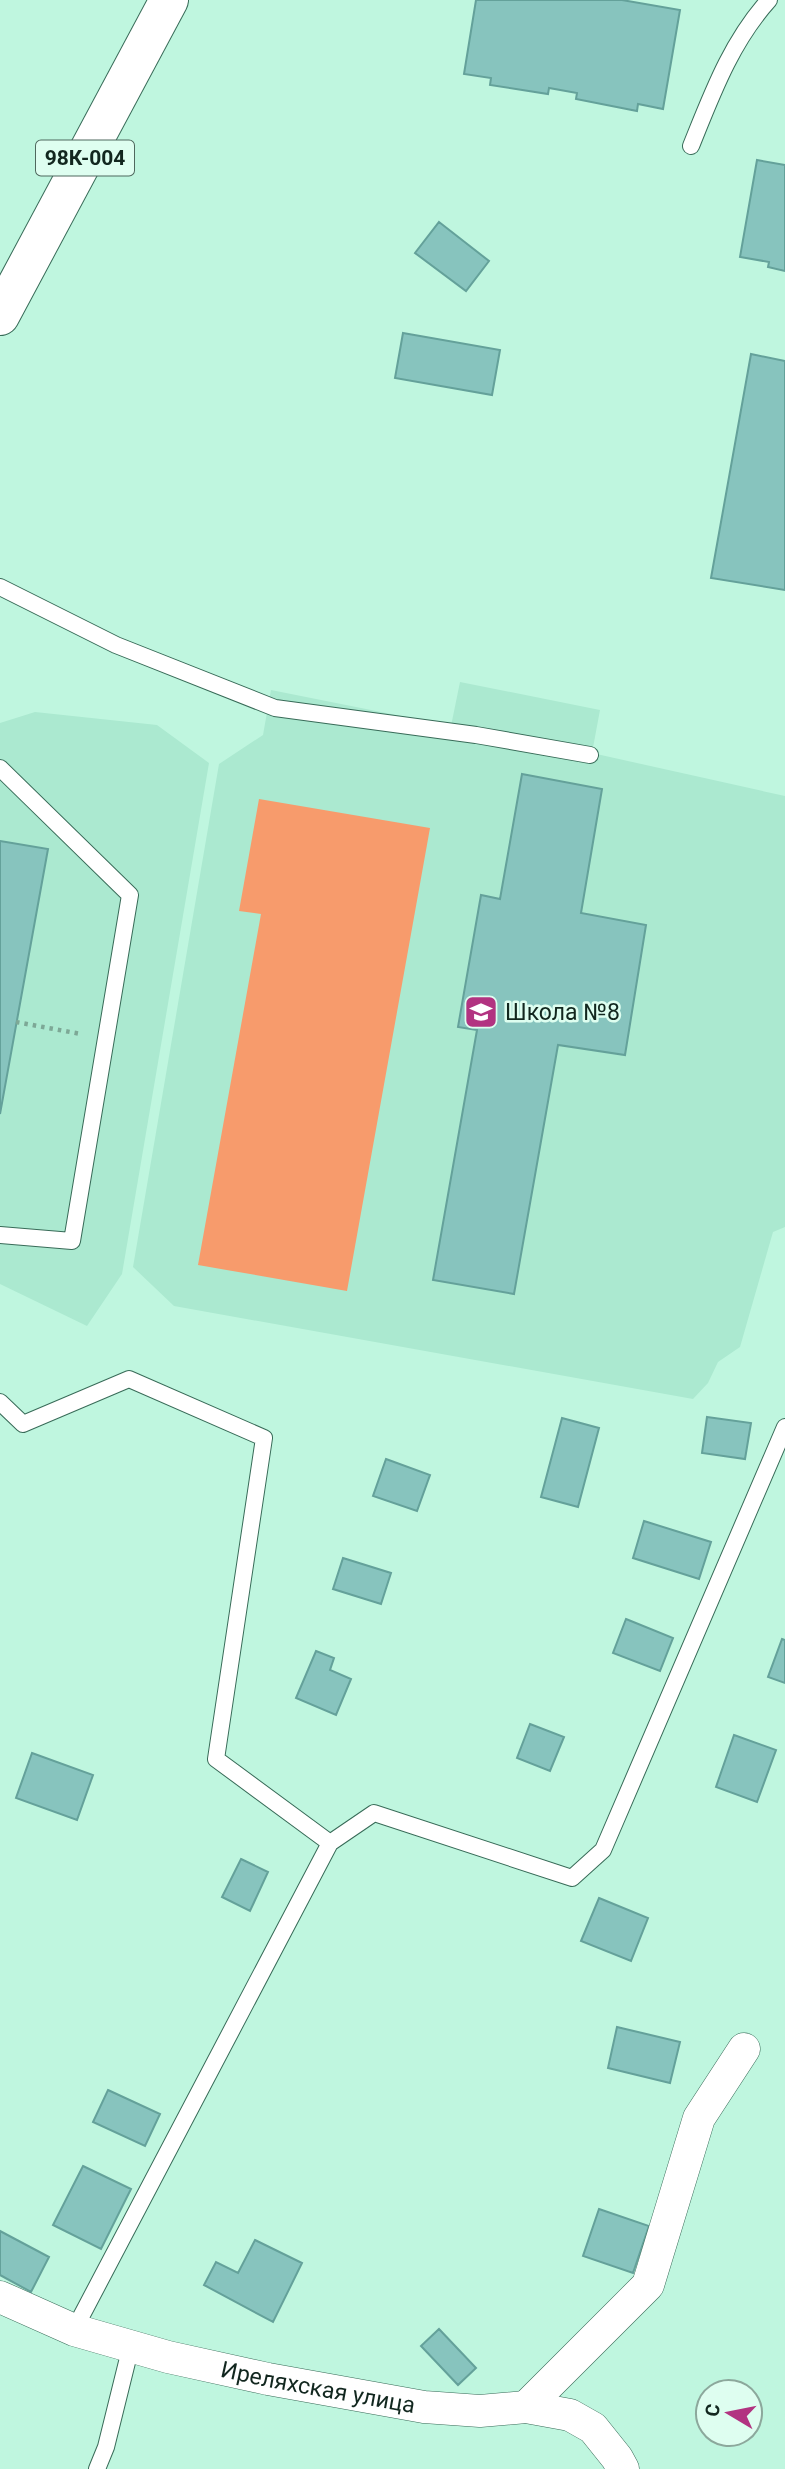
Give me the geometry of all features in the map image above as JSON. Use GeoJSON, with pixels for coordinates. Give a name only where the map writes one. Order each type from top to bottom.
{"type":"FeatureCollection","features":[{"type":"Feature","properties":{"kind":"main road","name":"98К-004"},"geometry":{"type":"LineString","coordinates":[[0,316],[169,0]]}},
{"type":"Feature","properties":{"kind":"street"},"geometry":{"type":"LineString","coordinates":[[526,2407],[648,2285],[699,2118],[744,2049]]}},
{"type":"Feature","properties":{"kind":"street","name":"Иреляхская улица"},"geometry":{"type":"LineString","coordinates":[[0,2297],[74,2330],[168,2357],[268,2379],[424,2407],[480,2410],[526,2407],[570,2415],[593,2428],[615,2465]]}},
{"type":"Feature","properties":{"kind":"lane"},"geometry":{"type":"LineString","coordinates":[[691,146],[726,62],[757,13],[769,0]]}},
{"type":"Feature","properties":{"kind":"lane"},"geometry":{"type":"LineString","coordinates":[[0,587],[116,645],[275,708],[476,735],[590,755]]}},
{"type":"Feature","properties":{"kind":"lane"},"geometry":{"type":"LineString","coordinates":[[0,768],[130,895],[72,1241],[0,1235]]}},
{"type":"Feature","properties":{"kind":"lane"},"geometry":{"type":"LineString","coordinates":[[0,1402],[23,1424],[129,1379],[264,1438],[216,1759],[330,1843]]}},
{"type":"Feature","properties":{"kind":"lane"},"geometry":{"type":"LineString","coordinates":[[74,2330],[330,1843],[374,1813],[572,1878],[603,1850],[785,1427]]}},
{"type":"Feature","properties":{"kind":"lane"},"geometry":{"type":"LineString","coordinates":[[97,2469],[106,2447],[131,2346]]}},
{"type":"Feature","properties":{"kind":"path"},"geometry":{"type":"LineString","coordinates":[[16,1022],[106,1039]]}},
{"type":"Feature","properties":{"kind":"shaded area","name":"Школа №8"},"geometry":{"type":"Polygon","coordinates":[[[460,682],[600,710],[592,753],[785,796],[785,1227],[773,1232],[740,1347],[718,1362],[708,1383],[693,1399],[174,1306],[133,1267],[219,764],[263,735],[271,690],[451,726],[460,682]]]}},
{"type":"Feature","properties":{"kind":"shaded area"},"geometry":{"type":"Polygon","coordinates":[[[35,712],[157,725],[209,763],[122,1274],[87,1326],[0,1284],[0,723],[35,712]]]}},
{"type":"Feature","properties":{"kind":"shaded area"},"geometry":{"type":"Polygon","coordinates":[[[259,799],[430,828],[347,1291],[198,1265],[261,914],[239,911],[259,799]]]}},
{"type":"Feature","properties":{"kind":"building"},"geometry":{"type":"Polygon","coordinates":[[[476,0],[622,0],[680,10],[663,109],[638,104],[637,111],[576,99],[577,93],[549,88],[548,94],[490,85],[491,78],[464,74],[476,0]]]}},
{"type":"Feature","properties":{"kind":"building"},"geometry":{"type":"Polygon","coordinates":[[[757,160],[785,165],[785,271],[768,267],[769,262],[740,257],[757,160]]]}},
{"type":"Feature","properties":{"kind":"building"},"geometry":{"type":"Polygon","coordinates":[[[439,222],[489,261],[466,291],[415,253],[439,222]]]}},
{"type":"Feature","properties":{"kind":"building"},"geometry":{"type":"Polygon","coordinates":[[[403,333],[500,350],[492,395],[395,378],[403,333]]]}},
{"type":"Feature","properties":{"kind":"building"},"geometry":{"type":"Polygon","coordinates":[[[751,354],[785,361],[785,590],[711,578],[751,354]]]}},
{"type":"Feature","properties":{"kind":"building"},"geometry":{"type":"Polygon","coordinates":[[[522,774],[602,789],[581,913],[646,925],[625,1055],[558,1045],[514,1294],[433,1280],[477,1030],[458,1027],[481,895],[500,899],[522,774]]]}},
{"type":"Feature","properties":{"kind":"building"},"geometry":{"type":"Polygon","coordinates":[[[0,841],[48,849],[0,1114],[0,841]]]}},
{"type":"Feature","properties":{"kind":"building"},"geometry":{"type":"Polygon","coordinates":[[[707,1417],[751,1423],[745,1459],[702,1453],[707,1417]]]}},
{"type":"Feature","properties":{"kind":"building"},"geometry":{"type":"Polygon","coordinates":[[[562,1418],[599,1428],[578,1507],[541,1497],[562,1418]]]}},
{"type":"Feature","properties":{"kind":"building"},"geometry":{"type":"Polygon","coordinates":[[[386,1459],[430,1475],[417,1511],[373,1496],[386,1459]]]}},
{"type":"Feature","properties":{"kind":"building"},"geometry":{"type":"Polygon","coordinates":[[[644,1521],[711,1542],[699,1579],[633,1558],[644,1521]]]}},
{"type":"Feature","properties":{"kind":"building"},"geometry":{"type":"Polygon","coordinates":[[[343,1558],[391,1573],[381,1604],[333,1589],[343,1558]]]}},
{"type":"Feature","properties":{"kind":"building"},"geometry":{"type":"Polygon","coordinates":[[[626,1619],[673,1638],[660,1671],[613,1653],[626,1619]]]}},
{"type":"Feature","properties":{"kind":"building"},"geometry":{"type":"Polygon","coordinates":[[[782,1639],[785,1640],[785,1683],[768,1677],[782,1639]]]}},
{"type":"Feature","properties":{"kind":"building"},"geometry":{"type":"Polygon","coordinates":[[[316,1651],[334,1658],[330,1670],[351,1679],[336,1715],[296,1698],[316,1651]]]}},
{"type":"Feature","properties":{"kind":"building"},"geometry":{"type":"Polygon","coordinates":[[[530,1724],[564,1737],[550,1771],[517,1758],[530,1724]]]}},
{"type":"Feature","properties":{"kind":"building"},"geometry":{"type":"Polygon","coordinates":[[[734,1735],[776,1750],[757,1802],[716,1787],[734,1735]]]}},
{"type":"Feature","properties":{"kind":"building"},"geometry":{"type":"Polygon","coordinates":[[[32,1753],[93,1775],[77,1820],[16,1798],[32,1753]]]}},
{"type":"Feature","properties":{"kind":"building"},"geometry":{"type":"Polygon","coordinates":[[[241,1859],[268,1872],[250,1911],[222,1897],[241,1859]]]}},
{"type":"Feature","properties":{"kind":"building"},"geometry":{"type":"Polygon","coordinates":[[[599,1898],[648,1918],[631,1961],[581,1941],[599,1898]]]}},
{"type":"Feature","properties":{"kind":"building"},"geometry":{"type":"Polygon","coordinates":[[[617,2027],[680,2042],[670,2083],[608,2068],[617,2027]]]}},
{"type":"Feature","properties":{"kind":"building"},"geometry":{"type":"Polygon","coordinates":[[[108,2090],[160,2114],[145,2146],[93,2122],[108,2090]]]}},
{"type":"Feature","properties":{"kind":"building"},"geometry":{"type":"Polygon","coordinates":[[[83,2166],[131,2189],[101,2249],[53,2225],[83,2166]]]}},
{"type":"Feature","properties":{"kind":"building"},"geometry":{"type":"Polygon","coordinates":[[[599,2209],[649,2226],[633,2273],[583,2256],[599,2209]]]}},
{"type":"Feature","properties":{"kind":"building"},"geometry":{"type":"Polygon","coordinates":[[[0,2231],[49,2257],[31,2292],[0,2275],[0,2231]]]}},
{"type":"Feature","properties":{"kind":"building"},"geometry":{"type":"Polygon","coordinates":[[[255,2240],[302,2263],[273,2322],[204,2285],[216,2262],[238,2273],[255,2240]]]}},
{"type":"Feature","properties":{"kind":"building"},"geometry":{"type":"Polygon","coordinates":[[[439,2329],[476,2368],[458,2385],[421,2346],[439,2329]]]}},
{"type":"Feature","properties":{"kind":"place","name":"Школа №8"},"geometry":{"type":"Point","coordinates":[481,1012]}}]}
